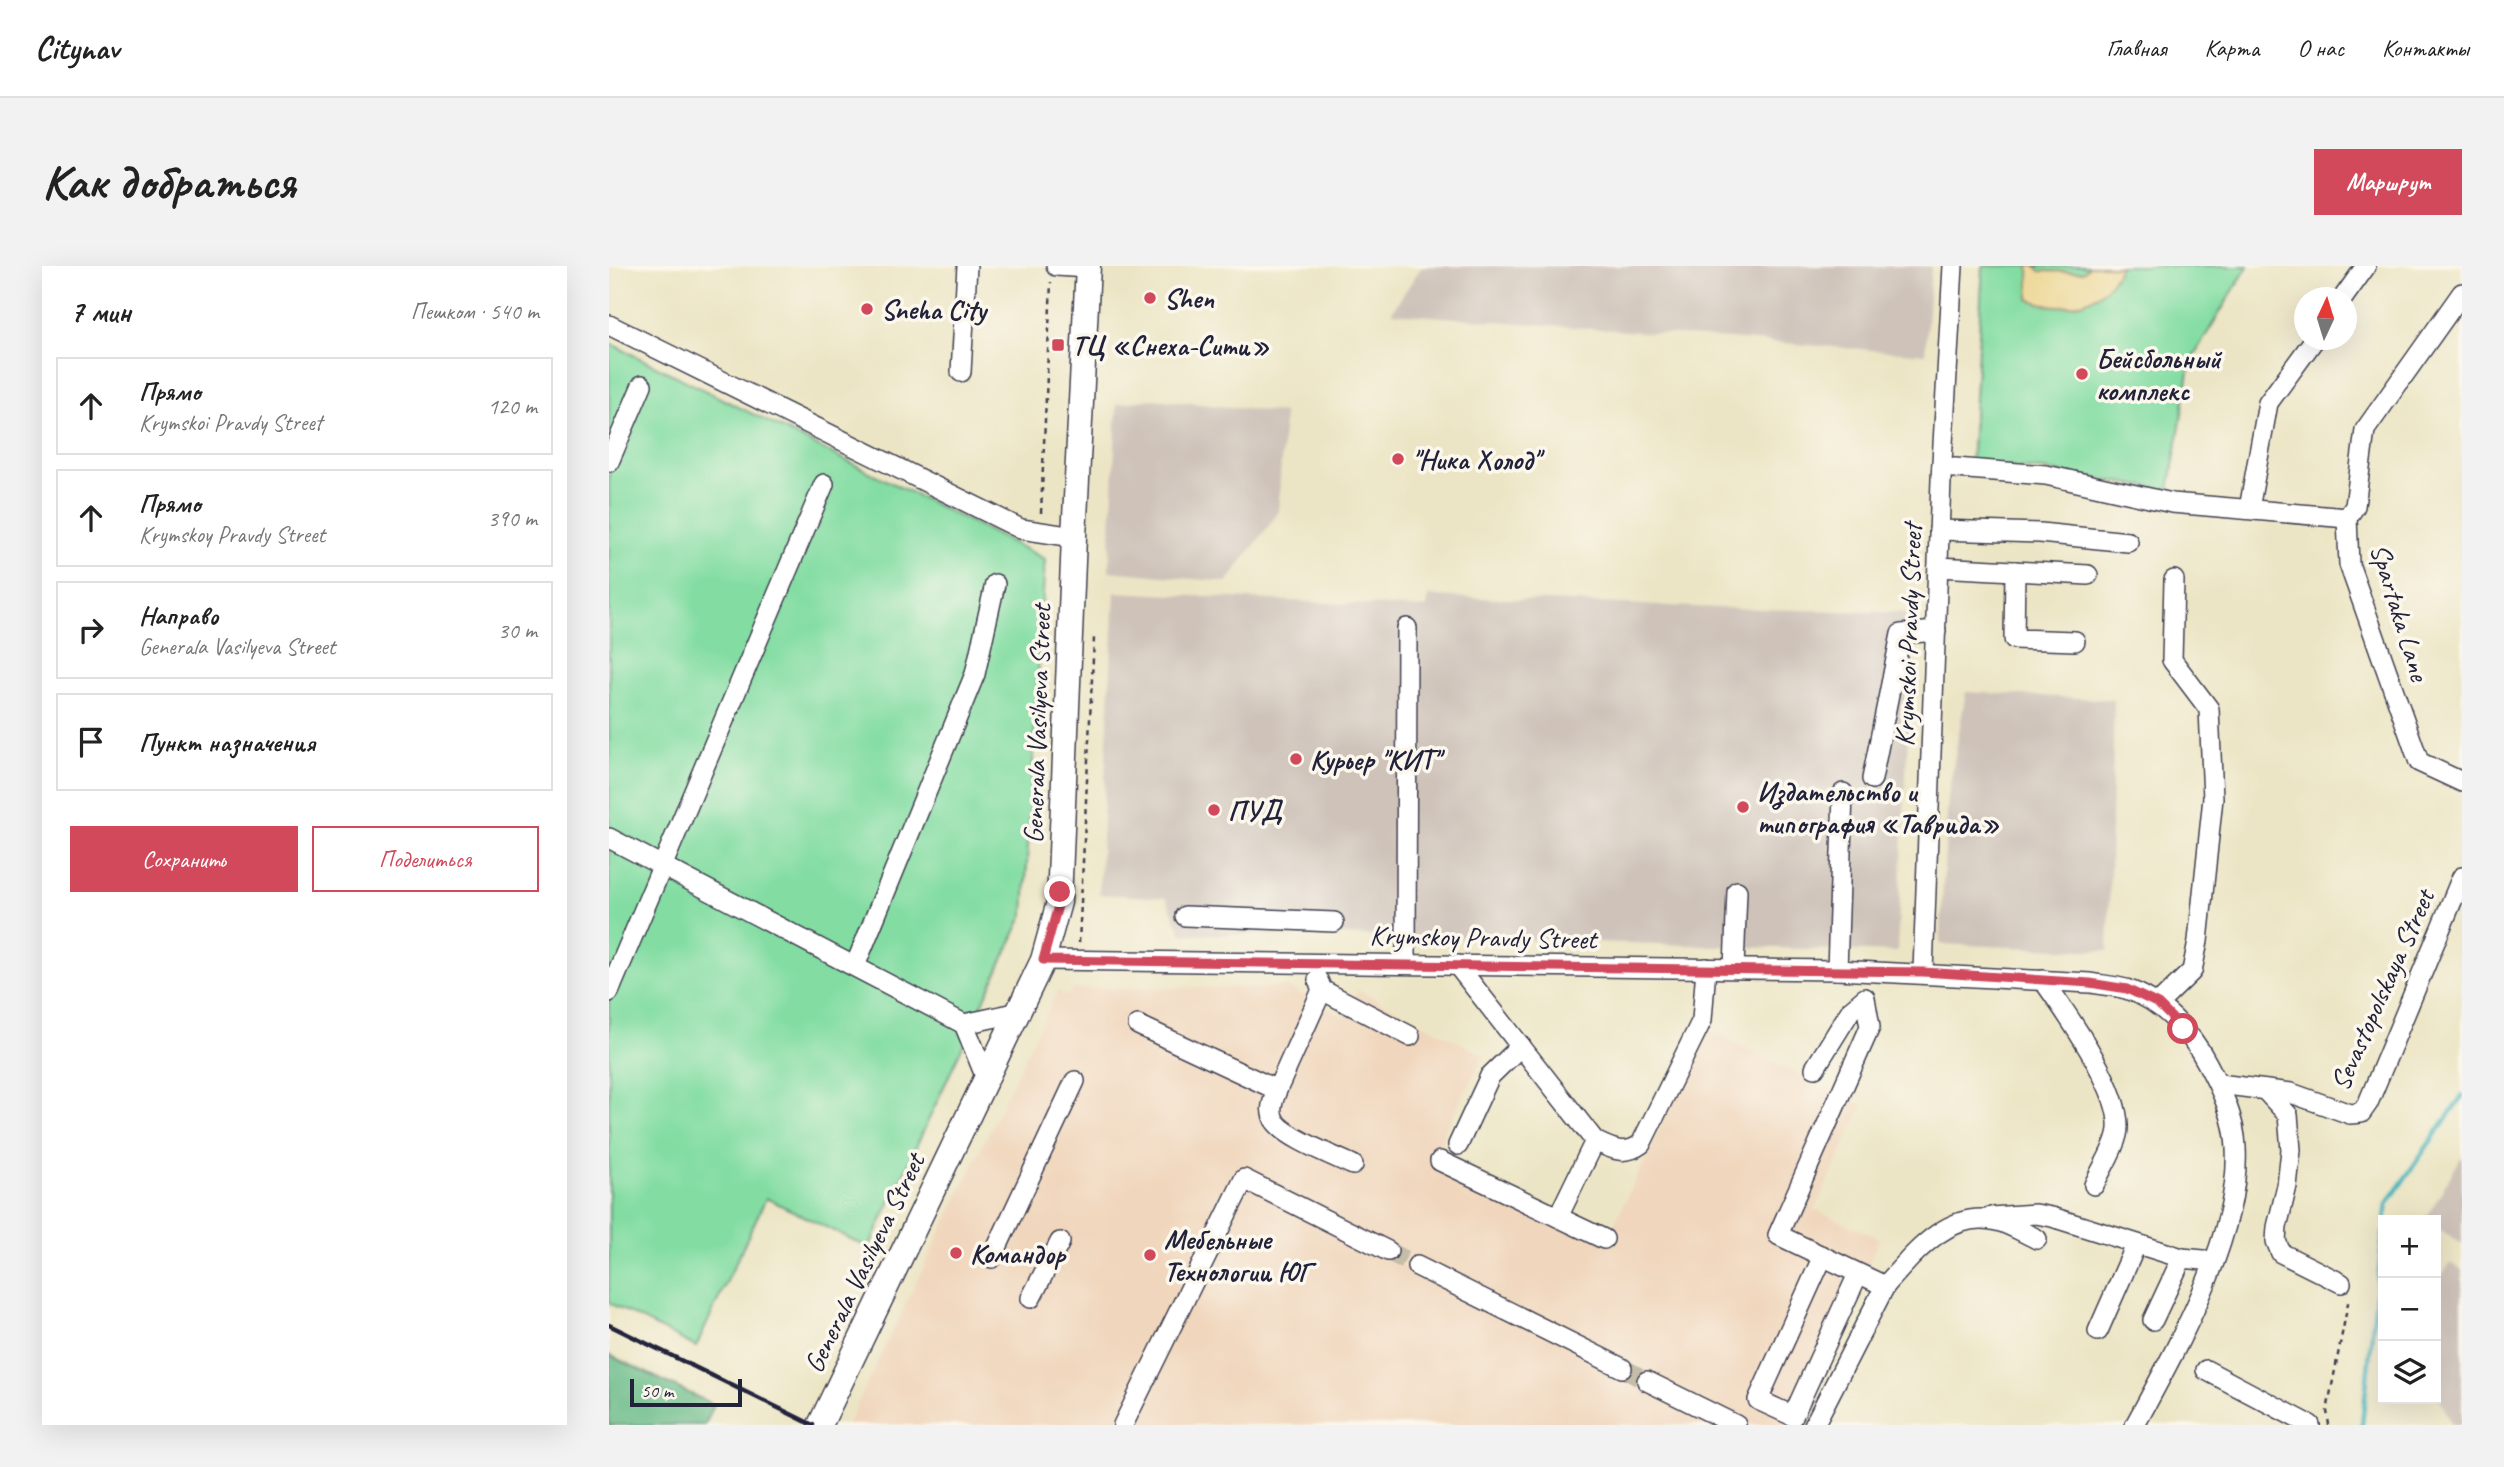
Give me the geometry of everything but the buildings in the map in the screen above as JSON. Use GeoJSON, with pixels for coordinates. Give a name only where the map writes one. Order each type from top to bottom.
{"type":"FeatureCollection","features":[{"type":"Feature","properties":{"kind":"main road","name":"Generala Vasilyeva Street"},"geometry":{"type":"LineString","coordinates":[[820,1425],[1043,960],[1059,902],[1088,267]]}},
{"type":"Feature","properties":{"kind":"street"},"geometry":{"type":"LineString","coordinates":[[961,372],[967,266]]}},
{"type":"Feature","properties":{"kind":"street","name":"Krymskoi Pravdy Street"},"geometry":{"type":"LineString","coordinates":[[1923,972],[1952,266]]}},
{"type":"Feature","properties":{"kind":"street"},"geometry":{"type":"LineString","coordinates":[[2351,287],[2366,266]]}},
{"type":"Feature","properties":{"kind":"street"},"geometry":{"type":"LineString","coordinates":[[1054,272],[1088,267]]}},
{"type":"Feature","properties":{"kind":"street","name":"Spartaka Lane"},"geometry":{"type":"LineString","coordinates":[[2462,293],[2365,430],[2355,506],[2347,518],[2349,564],[2419,762],[2462,782]]}},
{"type":"Feature","properties":{"kind":"street"},"geometry":{"type":"LineString","coordinates":[[609,325],[1021,529],[1074,537]]}},
{"type":"Feature","properties":{"kind":"street"},"geometry":{"type":"LineString","coordinates":[[2249,509],[2268,403],[2307,350]]}},
{"type":"Feature","properties":{"kind":"street"},"geometry":{"type":"LineString","coordinates":[[609,462],[642,385]]}},
{"type":"Feature","properties":{"kind":"street"},"geometry":{"type":"LineString","coordinates":[[1942,467],[2046,475],[2172,503],[2347,518]]}},
{"type":"Feature","properties":{"kind":"street"},"geometry":{"type":"LineString","coordinates":[[609,992],[824,484]]}},
{"type":"Feature","properties":{"kind":"street"},"geometry":{"type":"LineString","coordinates":[[1940,530],[2040,533],[2128,542]]}},
{"type":"Feature","properties":{"kind":"street"},"geometry":{"type":"LineString","coordinates":[[1938,567],[2088,576]]}},
{"type":"Feature","properties":{"kind":"street"},"geometry":{"type":"LineString","coordinates":[[2015,571],[2014,639],[2075,641]]}},
{"type":"Feature","properties":{"kind":"street"},"geometry":{"type":"LineString","coordinates":[[2158,1004],[2192,971],[2198,941],[2213,798],[2209,709],[2172,660],[2174,580]]}},
{"type":"Feature","properties":{"kind":"street"},"geometry":{"type":"LineString","coordinates":[[855,966],[975,674],[995,584]]}},
{"type":"Feature","properties":{"kind":"street"},"geometry":{"type":"LineString","coordinates":[[1406,964],[1407,628]]}},
{"type":"Feature","properties":{"kind":"street"},"geometry":{"type":"LineString","coordinates":[[1872,779],[1901,634],[1936,631]]}},
{"type":"Feature","properties":{"kind":"street"},"geometry":{"type":"LineString","coordinates":[[1837,970],[1843,793]]}},
{"type":"Feature","properties":{"kind":"street"},"geometry":{"type":"LineString","coordinates":[[609,838],[964,1024],[986,1078]]}},
{"type":"Feature","properties":{"kind":"street","name":"Sevastopolskaya Street"},"geometry":{"type":"LineString","coordinates":[[2265,1090],[2291,1093],[2350,1114],[2361,1112],[2368,1103],[2462,877]]}},
{"type":"Feature","properties":{"kind":"street"},"geometry":{"type":"LineString","coordinates":[[1734,968],[1737,891]]}},
{"type":"Feature","properties":{"kind":"street"},"geometry":{"type":"LineString","coordinates":[[1185,916],[1334,922]]}},
{"type":"Feature","properties":{"kind":"street","name":"Krymskoy Pravdy Street"},"geometry":{"type":"LineString","coordinates":[[1043,960],[1923,972]]}},
{"type":"Feature","properties":{"kind":"street"},"geometry":{"type":"LineString","coordinates":[[1310,963],[1322,990],[1410,1036]]}},
{"type":"Feature","properties":{"kind":"street"},"geometry":{"type":"LineString","coordinates":[[1457,965],[1595,1141],[1623,1151],[1632,1151],[1641,1144],[1702,1020],[1706,968]]}},
{"type":"Feature","properties":{"kind":"street"},"geometry":{"type":"LineString","coordinates":[[1871,971],[1865,998],[1870,1027],[1778,1235],[1885,1286]]}},
{"type":"Feature","properties":{"kind":"street"},"geometry":{"type":"LineString","coordinates":[[1923,972],[2090,983],[2127,989],[2158,1004],[2201,1052],[2219,1084],[2236,1145],[2237,1174],[2232,1205],[2214,1261],[2167,1365],[2135,1425]]}},
{"type":"Feature","properties":{"kind":"street"},"geometry":{"type":"LineString","coordinates":[[2043,980],[2075,1026],[2114,1102],[2119,1122],[2117,1136],[2094,1185]]}},
{"type":"Feature","properties":{"kind":"street"},"geometry":{"type":"LineString","coordinates":[[1322,990],[1277,1090],[1272,1104],[1272,1116],[1279,1129],[1353,1165]]}},
{"type":"Feature","properties":{"kind":"street"},"geometry":{"type":"LineString","coordinates":[[1815,1068],[1851,1010],[1865,998]]}},
{"type":"Feature","properties":{"kind":"street"},"geometry":{"type":"LineString","coordinates":[[964,1024],[1015,1013]]}},
{"type":"Feature","properties":{"kind":"street"},"geometry":{"type":"LineString","coordinates":[[1138,1025],[1277,1090]]}},
{"type":"Feature","properties":{"kind":"street"},"geometry":{"type":"LineString","coordinates":[[1458,1145],[1490,1076],[1521,1046]]}},
{"type":"Feature","properties":{"kind":"street"},"geometry":{"type":"LineString","coordinates":[[992,1258],[1075,1081]]}},
{"type":"Feature","properties":{"kind":"street"},"geometry":{"type":"LineString","coordinates":[[2219,1084],[2265,1090],[2288,1115],[2291,1150],[2276,1241],[2281,1253],[2341,1283]]}},
{"type":"Feature","properties":{"kind":"street"},"geometry":{"type":"LineString","coordinates":[[1558,1217],[1595,1141]]}},
{"type":"Feature","properties":{"kind":"street"},"geometry":{"type":"LineString","coordinates":[[1440,1161],[1604,1238]]}},
{"type":"Feature","properties":{"kind":"street"},"geometry":{"type":"LineString","coordinates":[[1123,1425],[1244,1179],[1388,1251]]}},
{"type":"Feature","properties":{"kind":"street"},"geometry":{"type":"LineString","coordinates":[[1814,1425],[1885,1286],[1924,1244],[1955,1223],[1976,1217],[2036,1214],[2182,1258],[2214,1261]]}},
{"type":"Feature","properties":{"kind":"street"},"geometry":{"type":"LineString","coordinates":[[1976,1217],[1999,1221],[2037,1239]]}},
{"type":"Feature","properties":{"kind":"street"},"geometry":{"type":"LineString","coordinates":[[1031,1298],[1060,1242]]}},
{"type":"Feature","properties":{"kind":"street"},"geometry":{"type":"LineString","coordinates":[[2098,1331],[2136,1245]]}},
{"type":"Feature","properties":{"kind":"street"},"geometry":{"type":"LineString","coordinates":[[1823,1256],[1758,1400],[1793,1416],[1858,1274]]}},
{"type":"Feature","properties":{"kind":"street"},"geometry":{"type":"LineString","coordinates":[[2153,1321],[2182,1258]]}},
{"type":"Feature","properties":{"kind":"street"},"geometry":{"type":"LineString","coordinates":[[1417,1266],[1622,1368]]}},
{"type":"Feature","properties":{"kind":"street"},"geometry":{"type":"LineString","coordinates":[[2206,1370],[2310,1425]]}},
{"type":"Feature","properties":{"kind":"street"},"geometry":{"type":"LineString","coordinates":[[1647,1381],[1736,1425]]}},
{"type":"Feature","properties":{"kind":"path"},"geometry":{"type":"LineString","coordinates":[[1041,524],[1054,272]]}},
{"type":"Feature","properties":{"kind":"path"},"geometry":{"type":"LineString","coordinates":[[1077,960],[1081,934],[1094,638]]}},
{"type":"Feature","properties":{"kind":"path"},"geometry":{"type":"LineString","coordinates":[[2329,1425],[2326,1411],[2350,1305],[2348,1294],[2341,1283]]}},
{"type":"Feature","properties":{"kind":"shaded area"},"geometry":{"type":"Polygon","coordinates":[[[1422,266],[1931,266],[1925,354],[1391,313],[1422,266]]]}},
{"type":"Feature","properties":{"kind":"shaded area"},"geometry":{"type":"Polygon","coordinates":[[[1153,399],[1284,413],[1278,513],[1227,582],[1109,571],[1117,404],[1153,399]]]}},
{"type":"Feature","properties":{"kind":"shaded area"},"geometry":{"type":"Polygon","coordinates":[[[1115,592],[1427,608],[1428,596],[1914,613],[1897,952],[1419,936],[1182,934],[1166,898],[1099,894],[1115,592]]]}},
{"type":"Feature","properties":{"kind":"shaded area"},"geometry":{"type":"Polygon","coordinates":[[[1966,692],[2114,700],[2108,951],[1940,944],[1948,796],[1966,692]]]}},
{"type":"Feature","properties":{"kind":"shaded area"},"geometry":{"type":"Polygon","coordinates":[[[1288,987],[1344,1017],[1358,990],[1484,1055],[1443,1135],[1440,1154],[1608,1237],[1707,1029],[1863,1105],[1815,1210],[1879,1238],[1808,1413],[1816,1419],[1813,1425],[847,1425],[1057,991],[1068,996],[1072,989],[1288,987]]]}},
{"type":"Feature","properties":{"kind":"shaded area"},"geometry":{"type":"Polygon","coordinates":[[[2462,1156],[2462,1244],[2441,1230],[2441,1215],[2428,1215],[2462,1156]]]}},
{"type":"Feature","properties":{"kind":"shaded area"},"geometry":{"type":"Polygon","coordinates":[[[2450,1263],[2462,1270],[2462,1425],[2452,1425],[2441,1402],[2441,1277],[2450,1263]]]}},
{"type":"Feature","properties":{"kind":"green space","name":"Бейсбольный комплекс"},"geometry":{"type":"Polygon","coordinates":[[[1983,266],[2248,266],[2191,360],[2169,490],[2043,470],[1971,465],[1983,266]]]}},
{"type":"Feature","properties":{"kind":"green space"},"geometry":{"type":"Polygon","coordinates":[[[609,343],[1045,559],[1024,914],[869,1248],[766,1198],[696,1347],[609,1303],[609,343]]]}},
{"type":"Feature","properties":{"kind":"green space"},"geometry":{"type":"Polygon","coordinates":[[[609,1355],[714,1405],[705,1425],[609,1425],[609,1355]]]}},
{"type":"Feature","properties":{"kind":"sand"},"geometry":{"type":"Polygon","coordinates":[[[2029,266],[2036,266],[2040,271],[2083,272],[2089,266],[2120,266],[2113,279],[2094,297],[2082,303],[2056,306],[2029,299],[2029,266]]]}},
{"type":"Feature","properties":{"kind":"waterway"},"geometry":{"type":"LineString","coordinates":[[2386,1215],[2387,1204],[2462,1096]]}},
{"type":"Feature","properties":{"kind":"waterway"},"geometry":{"type":"LineString","coordinates":[[2362,1425],[2378,1278]]}},
{"type":"Feature","properties":{"kind":"tunnel"},"geometry":{"type":"LineString","coordinates":[[1388,1251],[1417,1266]]}},
{"type":"Feature","properties":{"kind":"tunnel"},"geometry":{"type":"LineString","coordinates":[[1622,1368],[1647,1381]]}},
{"type":"Feature","properties":{"kind":"railway"},"geometry":{"type":"LineString","coordinates":[[609,1325],[813,1425]]}},
{"type":"Feature","properties":{"kind":"place","name":"Shen"},"geometry":{"type":"Point","coordinates":[1150,298]}},
{"type":"Feature","properties":{"kind":"place","name":"Sneha City"},"geometry":{"type":"Point","coordinates":[867,309]}},
{"type":"Feature","properties":{"kind":"place","name":"ТЦ «Снеха-Сити»"},"geometry":{"type":"Point","coordinates":[1058,345]}},
{"type":"Feature","properties":{"kind":"place","name":"Бейсбольный комплекс"},"geometry":{"type":"Point","coordinates":[2082,374]}},
{"type":"Feature","properties":{"kind":"place","name":"\"Ника Холод\""},"geometry":{"type":"Point","coordinates":[1398,459]}},
{"type":"Feature","properties":{"kind":"place","name":"Курьер \"КИТ\""},"geometry":{"type":"Point","coordinates":[1296,759]}},
{"type":"Feature","properties":{"kind":"place","name":"Издательство и типография «Таврида»"},"geometry":{"type":"Point","coordinates":[1743,807]}},
{"type":"Feature","properties":{"kind":"place","name":"ПУД"},"geometry":{"type":"Point","coordinates":[1214,810]}},
{"type":"Feature","properties":{"kind":"place","name":"Командор"},"geometry":{"type":"Point","coordinates":[956,1253]}},
{"type":"Feature","properties":{"kind":"place","name":"Мебельные Технологии ЮГ"},"geometry":{"type":"Point","coordinates":[1150,1255]}},
{"type":"Feature","properties":{"kind":"route"},"geometry":{"type":"LineString","coordinates":[[1060,892],[1043,960],[1923,972],[2090,983],[2127,989],[2158,1004],[2183,1029]]}}]}
